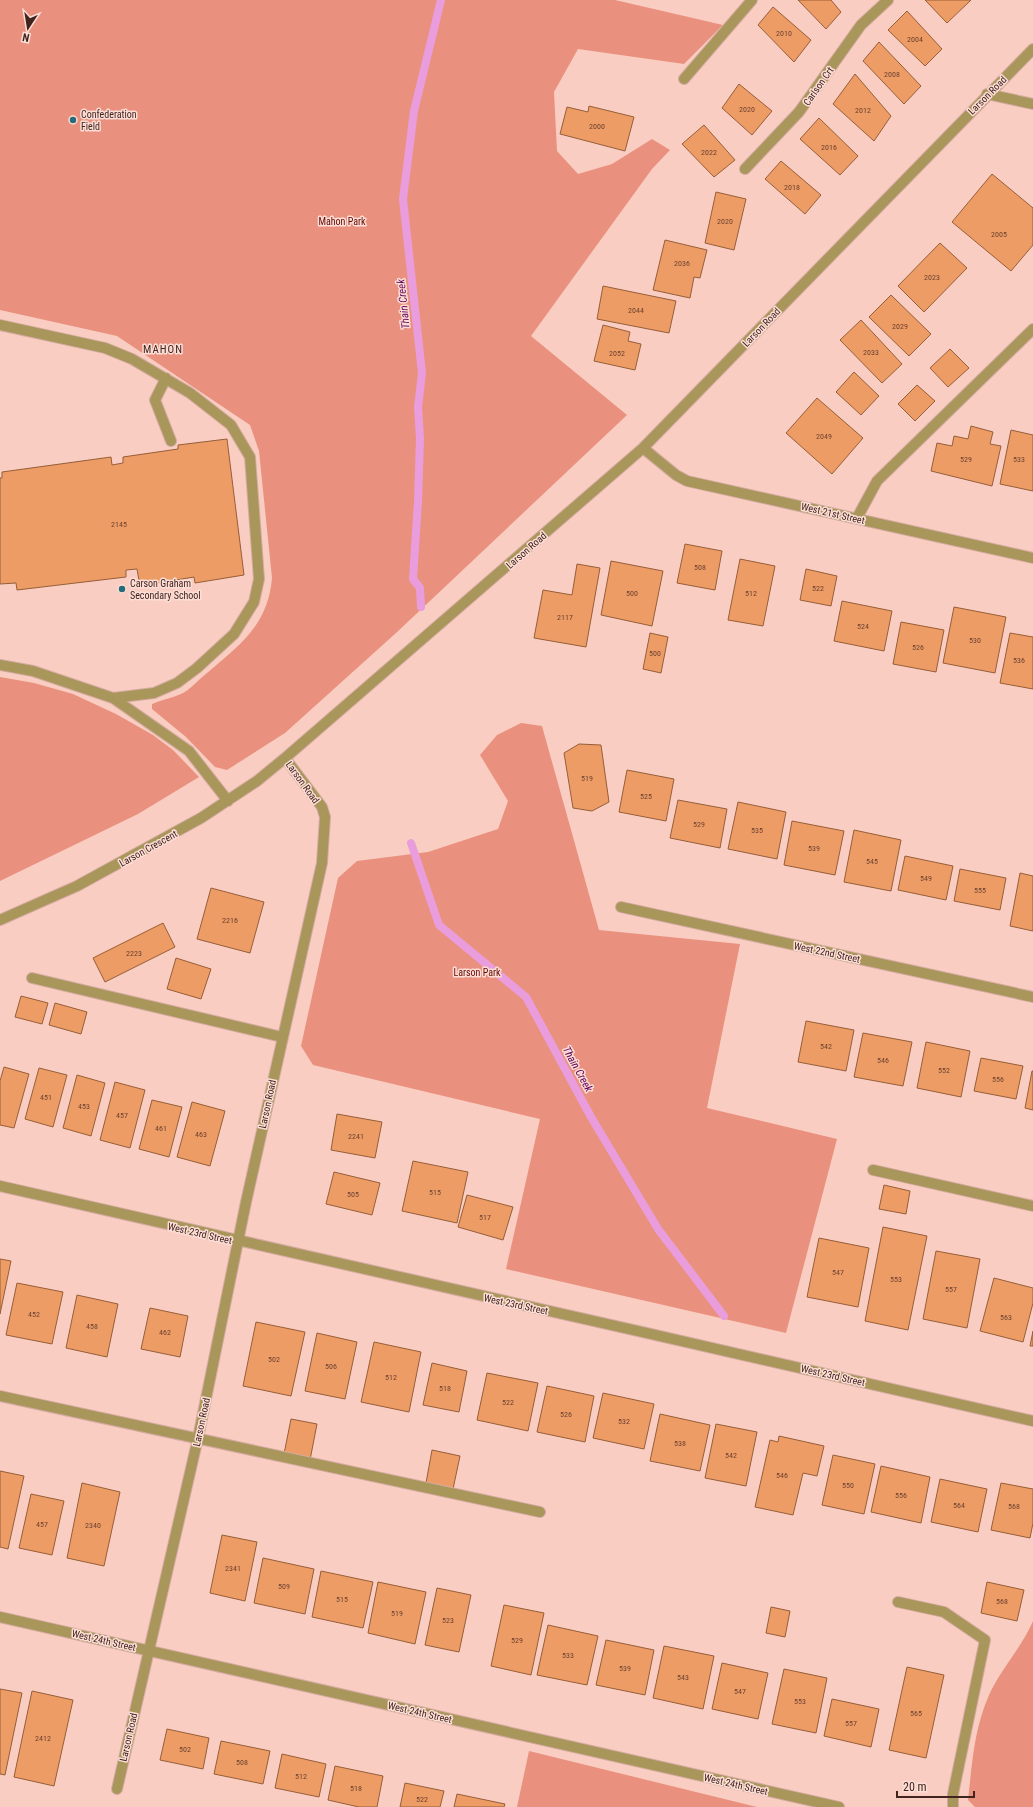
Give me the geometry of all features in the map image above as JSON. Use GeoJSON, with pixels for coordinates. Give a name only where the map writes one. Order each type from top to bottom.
{"type":"FeatureCollection","features":[{"type":"Feature","properties":{"kind":"street"},"geometry":{"type":"LineString","coordinates":[[684,79],[752,0]]}},
{"type":"Feature","properties":{"kind":"street","name":"Carlson Crt"},"geometry":{"type":"LineString","coordinates":[[744,169],[799,112],[861,25],[888,0]]}},
{"type":"Feature","properties":{"kind":"street","name":"Larson Road"},"geometry":{"type":"LineString","coordinates":[[116,1789],[198,1438],[237,1242],[322,863],[325,817],[322,807],[285,758],[643,448],[987,94],[1033,49]]}},
{"type":"Feature","properties":{"kind":"street"},"geometry":{"type":"LineString","coordinates":[[987,94],[1033,104]]}},
{"type":"Feature","properties":{"kind":"street"},"geometry":{"type":"LineString","coordinates":[[0,325],[105,348],[132,359],[190,393],[231,425],[250,457],[259,579],[258,590],[254,602],[234,634],[197,668],[177,682],[154,693],[113,698]]}},
{"type":"Feature","properties":{"kind":"street"},"geometry":{"type":"LineString","coordinates":[[857,518],[877,481],[1033,328]]}},
{"type":"Feature","properties":{"kind":"street"},"geometry":{"type":"LineString","coordinates":[[166,378],[155,400],[171,441]]}},
{"type":"Feature","properties":{"kind":"street","name":"West 21st Street"},"geometry":{"type":"LineString","coordinates":[[643,448],[676,475],[687,481],[1033,558]]}},
{"type":"Feature","properties":{"kind":"street"},"geometry":{"type":"LineString","coordinates":[[0,665],[33,671],[113,698],[189,751],[228,801]]}},
{"type":"Feature","properties":{"kind":"street","name":"Larson Crescent"},"geometry":{"type":"LineString","coordinates":[[0,920],[77,886],[201,818],[258,781],[285,758]]}},
{"type":"Feature","properties":{"kind":"street","name":"West 22nd Street"},"geometry":{"type":"LineString","coordinates":[[621,907],[1033,997]]}},
{"type":"Feature","properties":{"kind":"street"},"geometry":{"type":"LineString","coordinates":[[32,978],[282,1038]]}},
{"type":"Feature","properties":{"kind":"street"},"geometry":{"type":"LineString","coordinates":[[872,1170],[1033,1206]]}},
{"type":"Feature","properties":{"kind":"street","name":"West 23rd Street"},"geometry":{"type":"LineString","coordinates":[[0,1186],[237,1242],[773,1361],[1033,1421]]}},
{"type":"Feature","properties":{"kind":"street"},"geometry":{"type":"LineString","coordinates":[[0,1396],[540,1512]]}},
{"type":"Feature","properties":{"kind":"street"},"geometry":{"type":"LineString","coordinates":[[898,1602],[944,1612],[984,1640],[953,1794],[953,1807]]}},
{"type":"Feature","properties":{"kind":"street","name":"West 24th Street"},"geometry":{"type":"LineString","coordinates":[[0,1617],[839,1807]]}},
{"type":"Feature","properties":{"kind":"green space","name":"Mahon Park"},"geometry":{"type":"Polygon","coordinates":[[[0,0],[615,0],[723,25],[684,64],[578,49],[554,92],[557,151],[578,174],[612,164],[652,139],[670,150],[652,169],[531,336],[627,415],[396,633],[285,733],[227,770],[215,767],[186,737],[152,709],[152,704],[181,694],[191,687],[241,643],[250,633],[265,609],[272,578],[259,451],[250,425],[117,336],[0,310],[0,0]]]}},
{"type":"Feature","properties":{"kind":"green space"},"geometry":{"type":"Polygon","coordinates":[[[0,677],[34,683],[73,694],[116,714],[153,735],[173,750],[199,777],[138,814],[0,881],[0,677]]]}},
{"type":"Feature","properties":{"kind":"green space","name":"Larson Park"},"geometry":{"type":"Polygon","coordinates":[[[521,723],[542,726],[599,930],[740,944],[707,1108],[837,1139],[786,1333],[506,1269],[540,1119],[313,1065],[301,1046],[338,878],[357,861],[428,852],[498,829],[508,801],[480,755],[497,735],[521,723]]]}},
{"type":"Feature","properties":{"kind":"green space"},"geometry":{"type":"Polygon","coordinates":[[[1033,1621],[1033,1807],[975,1807],[968,1800],[974,1747],[984,1708],[999,1676],[1023,1640],[1033,1621]]]}},
{"type":"Feature","properties":{"kind":"green space"},"geometry":{"type":"Polygon","coordinates":[[[529,1751],[757,1807],[517,1807],[529,1751]]]}},
{"type":"Feature","properties":{"kind":"building"},"geometry":{"type":"Polygon","coordinates":[[[798,0],[831,0],[841,12],[826,29],[798,0]]]}},
{"type":"Feature","properties":{"kind":"building"},"geometry":{"type":"Polygon","coordinates":[[[925,0],[971,0],[947,23],[925,0]]]}},
{"type":"Feature","properties":{"kind":"building"},"geometry":{"type":"Polygon","coordinates":[[[773,7],[811,40],[794,62],[758,25],[773,7]]]}},
{"type":"Feature","properties":{"kind":"building"},"geometry":{"type":"Polygon","coordinates":[[[907,11],[942,49],[925,66],[888,30],[907,11]]]}},
{"type":"Feature","properties":{"kind":"building"},"geometry":{"type":"Polygon","coordinates":[[[879,42],[921,86],[904,104],[863,61],[879,42]]]}},
{"type":"Feature","properties":{"kind":"building"},"geometry":{"type":"Polygon","coordinates":[[[855,74],[891,116],[874,141],[833,104],[855,74]]]}},
{"type":"Feature","properties":{"kind":"building"},"geometry":{"type":"Polygon","coordinates":[[[739,84],[772,111],[752,135],[722,108],[739,84]]]}},
{"type":"Feature","properties":{"kind":"building"},"geometry":{"type":"Polygon","coordinates":[[[589,106],[634,117],[625,151],[560,134],[567,107],[588,112],[589,106]]]}},
{"type":"Feature","properties":{"kind":"building"},"geometry":{"type":"Polygon","coordinates":[[[819,118],[858,156],[840,175],[800,139],[819,118]]]}},
{"type":"Feature","properties":{"kind":"building"},"geometry":{"type":"Polygon","coordinates":[[[704,125],[735,160],[714,177],[682,144],[704,125]]]}},
{"type":"Feature","properties":{"kind":"building"},"geometry":{"type":"Polygon","coordinates":[[[781,161],[821,195],[805,214],[765,179],[781,161]]]}},
{"type":"Feature","properties":{"kind":"building"},"geometry":{"type":"Polygon","coordinates":[[[992,174],[1033,208],[1033,245],[1011,271],[952,222],[992,174]]]}},
{"type":"Feature","properties":{"kind":"building"},"geometry":{"type":"Polygon","coordinates":[[[716,192],[746,199],[734,250],[705,243],[716,192]]]}},
{"type":"Feature","properties":{"kind":"building"},"geometry":{"type":"Polygon","coordinates":[[[665,240],[707,250],[700,278],[694,277],[690,298],[653,290],[665,240]]]}},
{"type":"Feature","properties":{"kind":"building"},"geometry":{"type":"Polygon","coordinates":[[[940,243],[967,268],[924,312],[898,286],[940,243]]]}},
{"type":"Feature","properties":{"kind":"building"},"geometry":{"type":"Polygon","coordinates":[[[603,286],[676,301],[669,333],[597,319],[603,286]]]}},
{"type":"Feature","properties":{"kind":"building"},"geometry":{"type":"Polygon","coordinates":[[[891,295],[931,334],[909,356],[869,317],[891,295]]]}},
{"type":"Feature","properties":{"kind":"building"},"geometry":{"type":"Polygon","coordinates":[[[861,320],[902,364],[882,383],[840,340],[861,320]]]}},
{"type":"Feature","properties":{"kind":"building"},"geometry":{"type":"Polygon","coordinates":[[[603,325],[630,332],[628,341],[641,344],[635,370],[594,361],[603,325]]]}},
{"type":"Feature","properties":{"kind":"building"},"geometry":{"type":"Polygon","coordinates":[[[950,349],[969,368],[948,387],[930,368],[950,349]]]}},
{"type":"Feature","properties":{"kind":"building"},"geometry":{"type":"Polygon","coordinates":[[[854,372],[879,396],[861,415],[836,392],[854,372]]]}},
{"type":"Feature","properties":{"kind":"building"},"geometry":{"type":"Polygon","coordinates":[[[917,385],[935,401],[915,421],[898,404],[917,385]]]}},
{"type":"Feature","properties":{"kind":"building"},"geometry":{"type":"Polygon","coordinates":[[[817,398],[863,438],[832,474],[786,433],[817,398]]]}},
{"type":"Feature","properties":{"kind":"building"},"geometry":{"type":"Polygon","coordinates":[[[971,426],[993,432],[990,444],[1001,446],[992,486],[931,471],[937,443],[952,446],[954,436],[968,439],[971,426]]]}},
{"type":"Feature","properties":{"kind":"building"},"geometry":{"type":"Polygon","coordinates":[[[1011,430],[1033,435],[1033,491],[1000,484],[1011,430]]]}},
{"type":"Feature","properties":{"kind":"building"},"geometry":{"type":"Polygon","coordinates":[[[227,439],[244,575],[195,583],[194,577],[140,586],[137,569],[126,570],[126,577],[17,590],[16,583],[0,584],[0,478],[2,478],[2,472],[111,457],[112,465],[123,463],[123,457],[178,449],[178,445],[227,439]]]}},
{"type":"Feature","properties":{"kind":"building"},"geometry":{"type":"Polygon","coordinates":[[[685,544],[722,551],[715,590],[677,583],[685,544]]]}},
{"type":"Feature","properties":{"kind":"building"},"geometry":{"type":"Polygon","coordinates":[[[740,559],[775,566],[763,626],[728,620],[740,559]]]}},
{"type":"Feature","properties":{"kind":"building"},"geometry":{"type":"Polygon","coordinates":[[[611,561],[663,571],[652,626],[601,615],[611,561]]]}},
{"type":"Feature","properties":{"kind":"building"},"geometry":{"type":"Polygon","coordinates":[[[577,564],[600,568],[586,647],[534,638],[543,590],[572,595],[577,564]]]}},
{"type":"Feature","properties":{"kind":"building"},"geometry":{"type":"Polygon","coordinates":[[[806,569],[837,576],[831,606],[800,600],[806,569]]]}},
{"type":"Feature","properties":{"kind":"building"},"geometry":{"type":"Polygon","coordinates":[[[842,601],[892,611],[884,651],[834,641],[842,601]]]}},
{"type":"Feature","properties":{"kind":"building"},"geometry":{"type":"Polygon","coordinates":[[[954,607],[1006,617],[995,673],[943,663],[954,607]]]}},
{"type":"Feature","properties":{"kind":"building"},"geometry":{"type":"Polygon","coordinates":[[[901,622],[944,630],[936,672],[893,664],[901,622]]]}},
{"type":"Feature","properties":{"kind":"building"},"geometry":{"type":"Polygon","coordinates":[[[650,633],[668,637],[661,673],[643,669],[650,633]]]}},
{"type":"Feature","properties":{"kind":"building"},"geometry":{"type":"Polygon","coordinates":[[[1010,633],[1033,637],[1033,689],[1000,683],[1010,633]]]}},
{"type":"Feature","properties":{"kind":"building"},"geometry":{"type":"Polygon","coordinates":[[[579,744],[601,745],[609,802],[592,811],[573,808],[564,753],[579,744]]]}},
{"type":"Feature","properties":{"kind":"building"},"geometry":{"type":"Polygon","coordinates":[[[627,770],[674,779],[666,821],[619,812],[627,770]]]}},
{"type":"Feature","properties":{"kind":"building"},"geometry":{"type":"Polygon","coordinates":[[[678,800],[727,809],[720,848],[670,838],[678,800]]]}},
{"type":"Feature","properties":{"kind":"building"},"geometry":{"type":"Polygon","coordinates":[[[738,802],[786,812],[777,859],[728,849],[738,802]]]}},
{"type":"Feature","properties":{"kind":"building"},"geometry":{"type":"Polygon","coordinates":[[[792,821],[844,831],[835,875],[784,865],[792,821]]]}},
{"type":"Feature","properties":{"kind":"building"},"geometry":{"type":"Polygon","coordinates":[[[854,830],[901,840],[891,891],[844,882],[854,830]]]}},
{"type":"Feature","properties":{"kind":"building"},"geometry":{"type":"Polygon","coordinates":[[[905,856],[953,866],[946,900],[898,890],[905,856]]]}},
{"type":"Feature","properties":{"kind":"building"},"geometry":{"type":"Polygon","coordinates":[[[960,869],[1006,878],[1000,910],[954,901],[960,869]]]}},
{"type":"Feature","properties":{"kind":"building"},"geometry":{"type":"Polygon","coordinates":[[[1020,873],[1033,876],[1033,931],[1010,926],[1020,873]]]}},
{"type":"Feature","properties":{"kind":"building"},"geometry":{"type":"Polygon","coordinates":[[[211,888],[264,902],[250,953],[197,939],[211,888]]]}},
{"type":"Feature","properties":{"kind":"building"},"geometry":{"type":"Polygon","coordinates":[[[163,923],[175,947],[105,982],[93,958],[163,923]]]}},
{"type":"Feature","properties":{"kind":"building"},"geometry":{"type":"Polygon","coordinates":[[[176,958],[211,969],[201,999],[167,989],[176,958]]]}},
{"type":"Feature","properties":{"kind":"building"},"geometry":{"type":"Polygon","coordinates":[[[21,996],[48,1003],[42,1024],[15,1017],[21,996]]]}},
{"type":"Feature","properties":{"kind":"building"},"geometry":{"type":"Polygon","coordinates":[[[55,1003],[87,1012],[81,1034],[49,1025],[55,1003]]]}},
{"type":"Feature","properties":{"kind":"building"},"geometry":{"type":"Polygon","coordinates":[[[806,1021],[854,1030],[846,1071],[798,1062],[806,1021]]]}},
{"type":"Feature","properties":{"kind":"building"},"geometry":{"type":"Polygon","coordinates":[[[863,1033],[912,1042],[903,1086],[854,1077],[863,1033]]]}},
{"type":"Feature","properties":{"kind":"building"},"geometry":{"type":"Polygon","coordinates":[[[926,1042],[970,1051],[961,1097],[917,1088],[926,1042]]]}},
{"type":"Feature","properties":{"kind":"building"},"geometry":{"type":"Polygon","coordinates":[[[981,1058],[1023,1066],[1016,1099],[974,1091],[981,1058]]]}},
{"type":"Feature","properties":{"kind":"building"},"geometry":{"type":"Polygon","coordinates":[[[4,1067],[29,1074],[14,1128],[0,1125],[0,1081],[4,1067]]]}},
{"type":"Feature","properties":{"kind":"building"},"geometry":{"type":"Polygon","coordinates":[[[39,1068],[67,1075],[53,1127],[25,1119],[39,1068]]]}},
{"type":"Feature","properties":{"kind":"building"},"geometry":{"type":"Polygon","coordinates":[[[1033,1071],[1033,1110],[1025,1108],[1033,1071]]]}},
{"type":"Feature","properties":{"kind":"building"},"geometry":{"type":"Polygon","coordinates":[[[77,1075],[105,1083],[91,1136],[63,1128],[77,1075]]]}},
{"type":"Feature","properties":{"kind":"building"},"geometry":{"type":"Polygon","coordinates":[[[115,1082],[145,1090],[130,1148],[100,1140],[115,1082]]]}},
{"type":"Feature","properties":{"kind":"building"},"geometry":{"type":"Polygon","coordinates":[[[152,1100],[182,1107],[169,1157],[139,1149],[152,1100]]]}},
{"type":"Feature","properties":{"kind":"building"},"geometry":{"type":"Polygon","coordinates":[[[192,1102],[225,1111],[210,1166],[177,1157],[192,1102]]]}},
{"type":"Feature","properties":{"kind":"building"},"geometry":{"type":"Polygon","coordinates":[[[337,1114],[382,1122],[375,1158],[331,1150],[337,1114]]]}},
{"type":"Feature","properties":{"kind":"building"},"geometry":{"type":"Polygon","coordinates":[[[413,1161],[468,1172],[457,1223],[402,1211],[413,1161]]]}},
{"type":"Feature","properties":{"kind":"building"},"geometry":{"type":"Polygon","coordinates":[[[334,1172],[380,1183],[372,1215],[326,1204],[334,1172]]]}},
{"type":"Feature","properties":{"kind":"building"},"geometry":{"type":"Polygon","coordinates":[[[884,1185],[910,1191],[906,1214],[879,1209],[884,1185]]]}},
{"type":"Feature","properties":{"kind":"building"},"geometry":{"type":"Polygon","coordinates":[[[467,1195],[513,1207],[503,1240],[458,1227],[467,1195]]]}},
{"type":"Feature","properties":{"kind":"building"},"geometry":{"type":"Polygon","coordinates":[[[883,1227],[927,1236],[908,1330],[865,1321],[883,1227]]]}},
{"type":"Feature","properties":{"kind":"building"},"geometry":{"type":"Polygon","coordinates":[[[819,1238],[869,1248],[858,1307],[807,1297],[819,1238]]]}},
{"type":"Feature","properties":{"kind":"building"},"geometry":{"type":"Polygon","coordinates":[[[936,1251],[980,1259],[967,1328],[923,1319],[936,1251]]]}},
{"type":"Feature","properties":{"kind":"building"},"geometry":{"type":"Polygon","coordinates":[[[0,1259],[11,1261],[0,1314],[0,1259]]]}},
{"type":"Feature","properties":{"kind":"building"},"geometry":{"type":"Polygon","coordinates":[[[994,1278],[1033,1288],[1033,1303],[1023,1342],[980,1331],[994,1278]]]}},
{"type":"Feature","properties":{"kind":"building"},"geometry":{"type":"Polygon","coordinates":[[[17,1283],[63,1292],[52,1344],[6,1335],[17,1283]]]}},
{"type":"Feature","properties":{"kind":"building"},"geometry":{"type":"Polygon","coordinates":[[[77,1295],[118,1304],[107,1357],[66,1348],[77,1295]]]}},
{"type":"Feature","properties":{"kind":"building"},"geometry":{"type":"Polygon","coordinates":[[[150,1308],[188,1316],[180,1357],[141,1349],[150,1308]]]}},
{"type":"Feature","properties":{"kind":"building"},"geometry":{"type":"Polygon","coordinates":[[[256,1322],[305,1332],[291,1396],[243,1386],[256,1322]]]}},
{"type":"Feature","properties":{"kind":"building"},"geometry":{"type":"Polygon","coordinates":[[[1033,1331],[1033,1346],[1030,1346],[1033,1331]]]}},
{"type":"Feature","properties":{"kind":"building"},"geometry":{"type":"Polygon","coordinates":[[[317,1333],[357,1342],[345,1399],[305,1391],[317,1333]]]}},
{"type":"Feature","properties":{"kind":"building"},"geometry":{"type":"Polygon","coordinates":[[[374,1342],[421,1352],[409,1412],[361,1402],[374,1342]]]}},
{"type":"Feature","properties":{"kind":"building"},"geometry":{"type":"Polygon","coordinates":[[[432,1363],[467,1371],[459,1412],[423,1405],[432,1363]]]}},
{"type":"Feature","properties":{"kind":"building"},"geometry":{"type":"Polygon","coordinates":[[[487,1373],[538,1383],[528,1431],[477,1420],[487,1373]]]}},
{"type":"Feature","properties":{"kind":"building"},"geometry":{"type":"Polygon","coordinates":[[[547,1386],[594,1396],[585,1442],[537,1432],[547,1386]]]}},
{"type":"Feature","properties":{"kind":"building"},"geometry":{"type":"Polygon","coordinates":[[[603,1393],[654,1404],[644,1449],[593,1438],[603,1393]]]}},
{"type":"Feature","properties":{"kind":"building"},"geometry":{"type":"Polygon","coordinates":[[[660,1414],[710,1425],[700,1471],[650,1461],[660,1414]]]}},
{"type":"Feature","properties":{"kind":"building"},"geometry":{"type":"Polygon","coordinates":[[[291,1419],[317,1424],[310,1460],[284,1454],[291,1419]]]}},
{"type":"Feature","properties":{"kind":"building"},"geometry":{"type":"Polygon","coordinates":[[[716,1424],[757,1432],[746,1486],[705,1478],[716,1424]]]}},
{"type":"Feature","properties":{"kind":"building"},"geometry":{"type":"Polygon","coordinates":[[[779,1436],[824,1446],[817,1476],[803,1473],[793,1515],[755,1507],[770,1440],[778,1442],[779,1436]]]}},
{"type":"Feature","properties":{"kind":"building"},"geometry":{"type":"Polygon","coordinates":[[[432,1450],[460,1456],[453,1489],[426,1483],[432,1450]]]}},
{"type":"Feature","properties":{"kind":"building"},"geometry":{"type":"Polygon","coordinates":[[[833,1455],[875,1464],[864,1514],[822,1505],[833,1455]]]}},
{"type":"Feature","properties":{"kind":"building"},"geometry":{"type":"Polygon","coordinates":[[[881,1466],[930,1477],[921,1523],[871,1512],[881,1466]]]}},
{"type":"Feature","properties":{"kind":"building"},"geometry":{"type":"Polygon","coordinates":[[[0,1471],[24,1476],[8,1549],[0,1547],[0,1471]]]}},
{"type":"Feature","properties":{"kind":"building"},"geometry":{"type":"Polygon","coordinates":[[[940,1479],[987,1489],[978,1532],[931,1522],[940,1479]]]}},
{"type":"Feature","properties":{"kind":"building"},"geometry":{"type":"Polygon","coordinates":[[[82,1483],[120,1492],[104,1566],[67,1558],[82,1483]]]}},
{"type":"Feature","properties":{"kind":"building"},"geometry":{"type":"Polygon","coordinates":[[[1001,1483],[1033,1489],[1033,1523],[1030,1538],[991,1530],[1001,1483]]]}},
{"type":"Feature","properties":{"kind":"building"},"geometry":{"type":"Polygon","coordinates":[[[31,1494],[64,1501],[52,1555],[19,1548],[31,1494]]]}},
{"type":"Feature","properties":{"kind":"building"},"geometry":{"type":"Polygon","coordinates":[[[222,1535],[257,1542],[245,1601],[210,1593],[222,1535]]]}},
{"type":"Feature","properties":{"kind":"building"},"geometry":{"type":"Polygon","coordinates":[[[263,1558],[314,1569],[305,1614],[254,1603],[263,1558]]]}},
{"type":"Feature","properties":{"kind":"building"},"geometry":{"type":"Polygon","coordinates":[[[321,1571],[373,1582],[363,1628],[312,1617],[321,1571]]]}},
{"type":"Feature","properties":{"kind":"building"},"geometry":{"type":"Polygon","coordinates":[[[378,1582],[426,1592],[415,1644],[368,1633],[378,1582]]]}},
{"type":"Feature","properties":{"kind":"building"},"geometry":{"type":"Polygon","coordinates":[[[987,1582],[1024,1590],[1017,1621],[981,1613],[987,1582]]]}},
{"type":"Feature","properties":{"kind":"building"},"geometry":{"type":"Polygon","coordinates":[[[437,1588],[471,1595],[459,1652],[425,1645],[437,1588]]]}},
{"type":"Feature","properties":{"kind":"building"},"geometry":{"type":"Polygon","coordinates":[[[504,1605],[544,1613],[531,1675],[491,1666],[504,1605]]]}},
{"type":"Feature","properties":{"kind":"building"},"geometry":{"type":"Polygon","coordinates":[[[771,1607],[790,1611],[785,1637],[766,1633],[771,1607]]]}},
{"type":"Feature","properties":{"kind":"building"},"geometry":{"type":"Polygon","coordinates":[[[548,1625],[598,1636],[587,1685],[537,1675],[548,1625]]]}},
{"type":"Feature","properties":{"kind":"building"},"geometry":{"type":"Polygon","coordinates":[[[606,1640],[654,1650],[645,1695],[596,1685],[606,1640]]]}},
{"type":"Feature","properties":{"kind":"building"},"geometry":{"type":"Polygon","coordinates":[[[664,1646],[714,1656],[703,1709],[653,1698],[664,1646]]]}},
{"type":"Feature","properties":{"kind":"building"},"geometry":{"type":"Polygon","coordinates":[[[722,1663],[768,1673],[758,1719],[712,1709],[722,1663]]]}},
{"type":"Feature","properties":{"kind":"building"},"geometry":{"type":"Polygon","coordinates":[[[907,1667],[944,1675],[926,1758],[889,1750],[907,1667]]]}},
{"type":"Feature","properties":{"kind":"building"},"geometry":{"type":"Polygon","coordinates":[[[784,1669],[827,1678],[816,1733],[772,1724],[784,1669]]]}},
{"type":"Feature","properties":{"kind":"building"},"geometry":{"type":"Polygon","coordinates":[[[0,1689],[22,1693],[5,1775],[0,1774],[0,1689]]]}},
{"type":"Feature","properties":{"kind":"building"},"geometry":{"type":"Polygon","coordinates":[[[32,1691],[73,1700],[54,1786],[14,1777],[32,1691]]]}},
{"type":"Feature","properties":{"kind":"building"},"geometry":{"type":"Polygon","coordinates":[[[832,1699],[879,1709],[871,1747],[824,1736],[832,1699]]]}},
{"type":"Feature","properties":{"kind":"building"},"geometry":{"type":"Polygon","coordinates":[[[167,1729],[209,1738],[203,1769],[160,1760],[167,1729]]]}},
{"type":"Feature","properties":{"kind":"building"},"geometry":{"type":"Polygon","coordinates":[[[221,1741],[270,1751],[263,1784],[214,1774],[221,1741]]]}},
{"type":"Feature","properties":{"kind":"building"},"geometry":{"type":"Polygon","coordinates":[[[282,1754],[326,1764],[319,1797],[275,1788],[282,1754]]]}},
{"type":"Feature","properties":{"kind":"building"},"geometry":{"type":"Polygon","coordinates":[[[335,1766],[383,1776],[377,1807],[359,1807],[328,1800],[335,1766]]]}},
{"type":"Feature","properties":{"kind":"building"},"geometry":{"type":"Polygon","coordinates":[[[405,1783],[444,1791],[440,1807],[400,1807],[405,1783]]]}},
{"type":"Feature","properties":{"kind":"building"},"geometry":{"type":"Polygon","coordinates":[[[457,1794],[505,1804],[504,1807],[454,1807],[457,1794]]]}},
{"type":"Feature","properties":{"kind":"waterway","name":"Thain Creek"},"geometry":{"type":"LineString","coordinates":[[421,607],[420,588],[413,579],[420,439],[418,407],[422,373],[403,199],[414,111],[441,0]]}},
{"type":"Feature","properties":{"kind":"waterway","name":"Thain Creek"},"geometry":{"type":"LineString","coordinates":[[411,843],[439,925],[526,997],[591,1117],[658,1229],[724,1316]]}},
{"type":"Feature","properties":{"kind":"place","name":"Confederation Field"},"geometry":{"type":"Point","coordinates":[73,120]}},
{"type":"Feature","properties":{"kind":"place","name":"Carson Graham Secondary School"},"geometry":{"type":"Point","coordinates":[122,589]}},
{"type":"Feature","properties":{"kind":"district","name":"MAHON"},"geometry":{"type":"Point","coordinates":[163,349]}}]}
